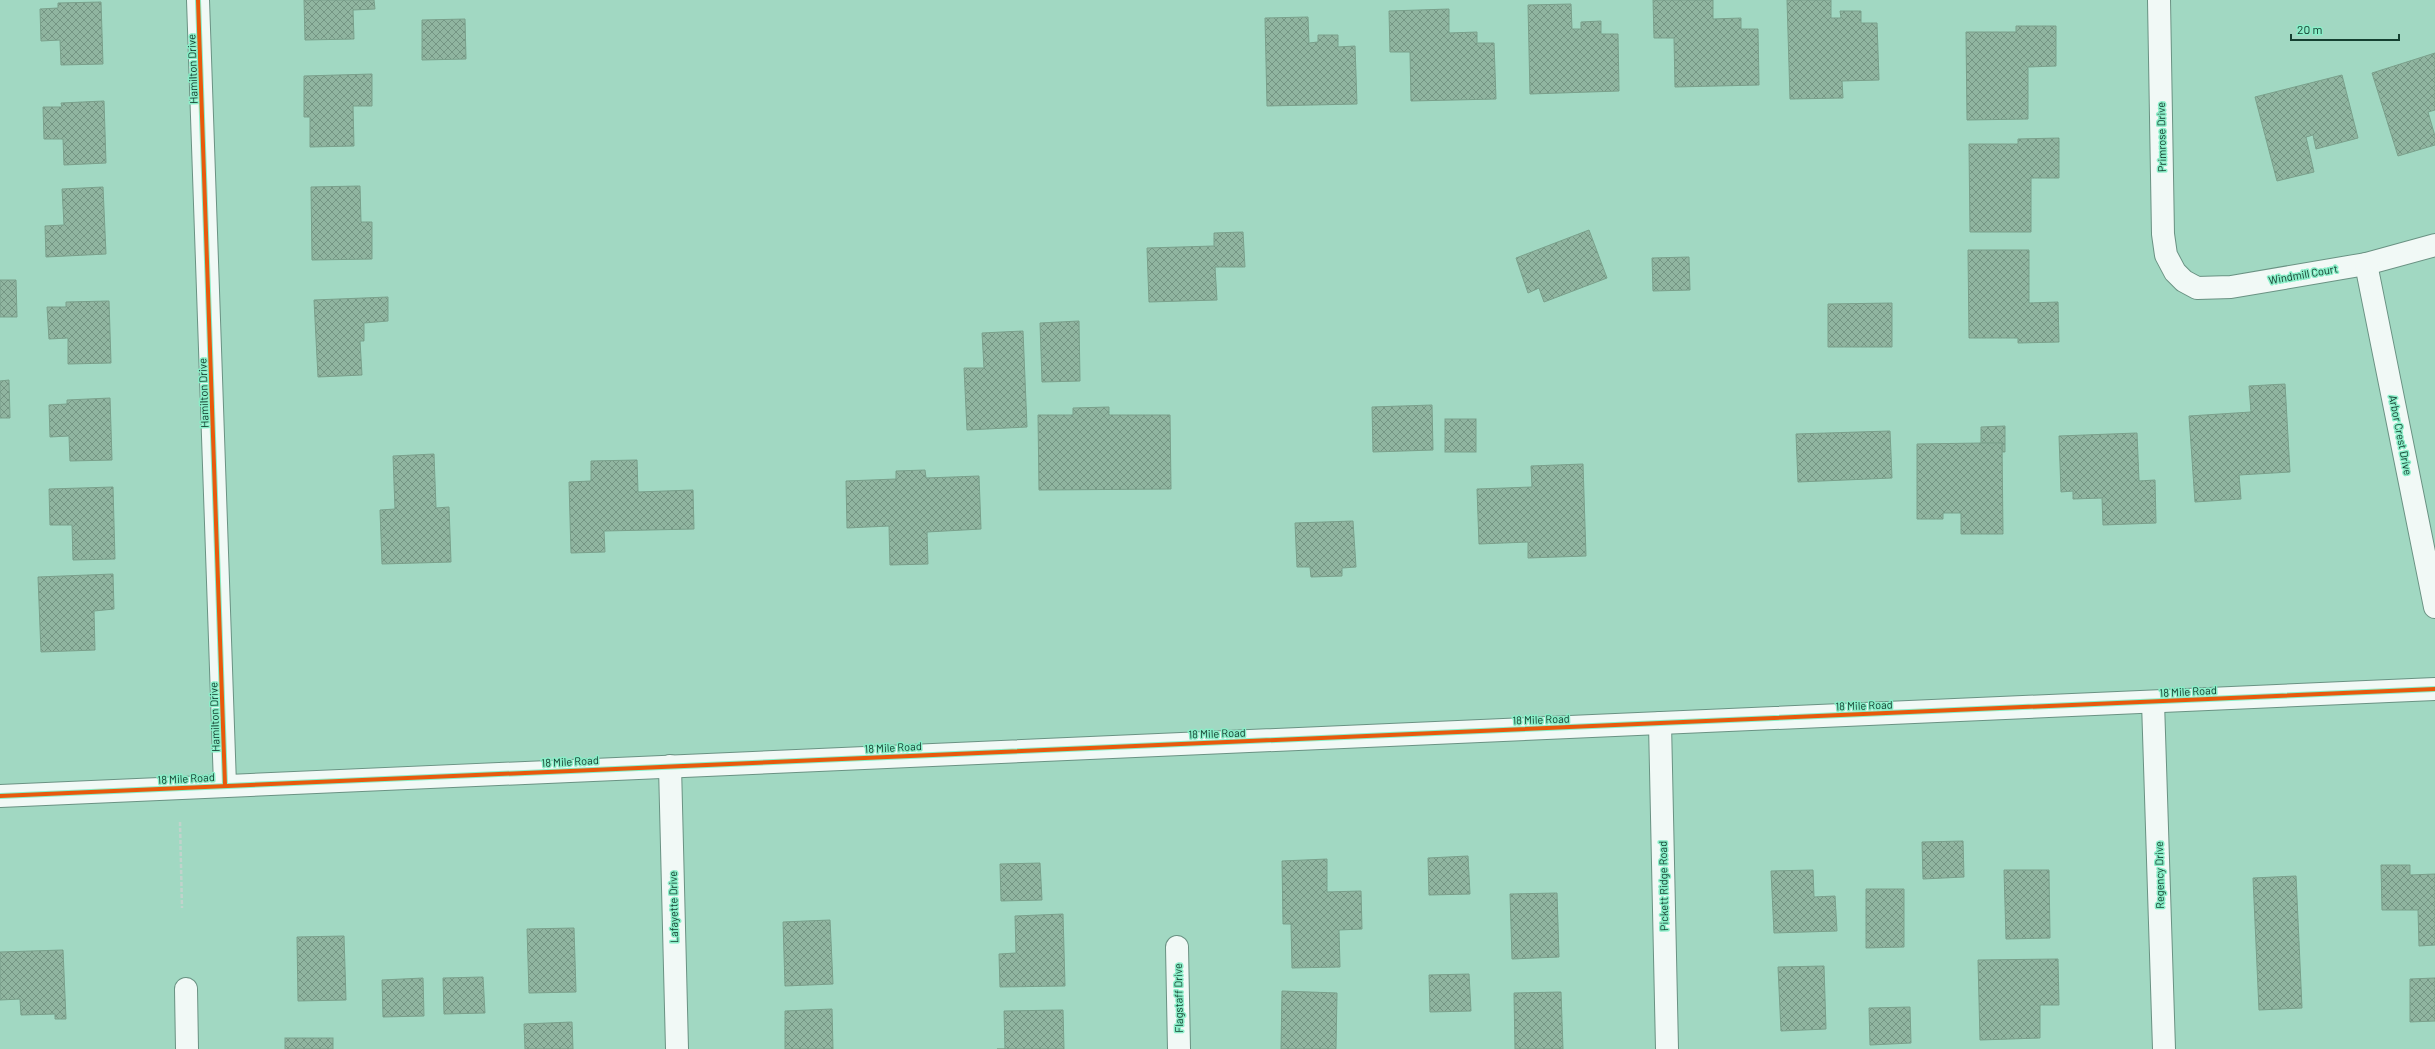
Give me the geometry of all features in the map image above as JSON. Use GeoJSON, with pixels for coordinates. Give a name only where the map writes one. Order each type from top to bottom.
{"type":"FeatureCollection","features":[{"type":"Feature","properties":{"kind":"street","name":"Hamilton Drive"},"geometry":{"type":"LineString","coordinates":[[198,0],[226,785]]}},
{"type":"Feature","properties":{"kind":"street","name":"Primrose Drive"},"geometry":{"type":"LineString","coordinates":[[2159,0],[2163,234],[2166,255],[2175,272]]}},
{"type":"Feature","properties":{"kind":"street","name":"Windmill Court"},"geometry":{"type":"LineString","coordinates":[[2175,272],[2184,281],[2197,288],[2215,288],[2366,264],[2435,246]]}},
{"type":"Feature","properties":{"kind":"street","name":"Arbor Crest Drive"},"geometry":{"type":"LineString","coordinates":[[2366,264],[2435,607]]}},
{"type":"Feature","properties":{"kind":"street","name":"18 Mile Road"},"geometry":{"type":"LineString","coordinates":[[0,796],[2435,689]]}},
{"type":"Feature","properties":{"kind":"street","name":"Regency Drive"},"geometry":{"type":"LineString","coordinates":[[2153,702],[2164,1049]]}},
{"type":"Feature","properties":{"kind":"street","name":"Pickett Ridge Road"},"geometry":{"type":"LineString","coordinates":[[1660,723],[1667,1049]]}},
{"type":"Feature","properties":{"kind":"street","name":"Lafayette Drive"},"geometry":{"type":"LineString","coordinates":[[670,766],[677,1049]]}},
{"type":"Feature","properties":{"kind":"street","name":"Flagstaff Drive"},"geometry":{"type":"LineString","coordinates":[[1177,946],[1179,1049]]}},
{"type":"Feature","properties":{"kind":"street"},"geometry":{"type":"LineString","coordinates":[[186,989],[187,1049]]}},
{"type":"Feature","properties":{"kind":"path"},"geometry":{"type":"LineString","coordinates":[[180,822],[182,908]]}},
{"type":"Feature","properties":{"kind":"building"},"geometry":{"type":"Polygon","coordinates":[[[304,0],[374,0],[375,9],[353,10],[354,39],[305,40],[304,0]]]}},
{"type":"Feature","properties":{"kind":"building"},"geometry":{"type":"Polygon","coordinates":[[[1653,0],[1713,0],[1713,19],[1741,18],[1741,29],[1758,29],[1759,85],[1675,87],[1674,38],[1654,38],[1653,0]]]}},
{"type":"Feature","properties":{"kind":"building"},"geometry":{"type":"Polygon","coordinates":[[[1787,0],[1831,0],[1831,18],[1841,18],[1840,11],[1861,11],[1861,23],[1877,23],[1879,80],[1842,81],[1843,98],[1790,99],[1787,0]]]}},
{"type":"Feature","properties":{"kind":"building"},"geometry":{"type":"Polygon","coordinates":[[[101,2],[103,64],[61,65],[60,40],[41,41],[40,9],[58,8],[58,3],[101,2]]]}},
{"type":"Feature","properties":{"kind":"building"},"geometry":{"type":"Polygon","coordinates":[[[1571,4],[1572,29],[1581,29],[1581,22],[1601,21],[1601,34],[1618,34],[1619,91],[1530,94],[1528,5],[1571,4]]]}},
{"type":"Feature","properties":{"kind":"building"},"geometry":{"type":"Polygon","coordinates":[[[1449,9],[1449,33],[1477,32],[1477,43],[1494,43],[1496,99],[1411,101],[1410,52],[1390,52],[1389,11],[1449,9]]]}},
{"type":"Feature","properties":{"kind":"building"},"geometry":{"type":"Polygon","coordinates":[[[1308,17],[1309,43],[1318,42],[1318,35],[1338,35],[1338,47],[1355,46],[1357,104],[1267,106],[1265,18],[1308,17]]]}},
{"type":"Feature","properties":{"kind":"building"},"geometry":{"type":"Polygon","coordinates":[[[465,19],[466,59],[422,60],[422,20],[465,19]]]}},
{"type":"Feature","properties":{"kind":"building"},"geometry":{"type":"Polygon","coordinates":[[[2016,26],[2056,26],[2056,66],[2028,67],[2028,119],[1967,120],[1966,32],[2016,32],[2016,26]]]}},
{"type":"Feature","properties":{"kind":"building"},"geometry":{"type":"Polygon","coordinates":[[[2435,53],[2435,110],[2428,112],[2435,136],[2435,145],[2398,156],[2372,73],[2435,53]]]}},
{"type":"Feature","properties":{"kind":"building"},"geometry":{"type":"Polygon","coordinates":[[[372,74],[372,106],[353,106],[354,146],[310,147],[310,117],[304,117],[304,76],[372,74]]]}},
{"type":"Feature","properties":{"kind":"building"},"geometry":{"type":"Polygon","coordinates":[[[2342,75],[2358,138],[2316,149],[2313,135],[2306,137],[2314,172],[2277,181],[2255,97],[2342,75]]]}},
{"type":"Feature","properties":{"kind":"building"},"geometry":{"type":"Polygon","coordinates":[[[104,101],[106,163],[64,165],[63,139],[44,139],[43,107],[62,107],[61,103],[104,101]]]}},
{"type":"Feature","properties":{"kind":"building"},"geometry":{"type":"Polygon","coordinates":[[[2059,138],[2059,178],[2031,178],[2031,232],[1970,232],[1969,144],[2018,144],[2018,139],[2059,138]]]}},
{"type":"Feature","properties":{"kind":"building"},"geometry":{"type":"Polygon","coordinates":[[[360,186],[361,222],[372,222],[372,259],[312,260],[311,187],[360,186]]]}},
{"type":"Feature","properties":{"kind":"building"},"geometry":{"type":"Polygon","coordinates":[[[103,187],[106,254],[46,257],[45,226],[64,225],[62,189],[103,187]]]}},
{"type":"Feature","properties":{"kind":"building"},"geometry":{"type":"Polygon","coordinates":[[[1589,230],[1607,278],[1544,302],[1539,288],[1528,293],[1516,258],[1589,230]]]}},
{"type":"Feature","properties":{"kind":"building"},"geometry":{"type":"Polygon","coordinates":[[[1243,232],[1245,267],[1215,267],[1217,300],[1149,302],[1147,248],[1214,246],[1214,233],[1243,232]]]}},
{"type":"Feature","properties":{"kind":"building"},"geometry":{"type":"Polygon","coordinates":[[[1968,250],[2029,250],[2029,303],[2058,302],[2059,342],[2018,343],[2018,338],[1969,338],[1968,250]]]}},
{"type":"Feature","properties":{"kind":"building"},"geometry":{"type":"Polygon","coordinates":[[[1689,257],[1690,290],[1653,291],[1652,258],[1689,257]]]}},
{"type":"Feature","properties":{"kind":"building"},"geometry":{"type":"Polygon","coordinates":[[[0,280],[16,280],[17,317],[0,317],[0,280]]]}},
{"type":"Feature","properties":{"kind":"building"},"geometry":{"type":"Polygon","coordinates":[[[388,297],[388,321],[364,323],[364,341],[360,341],[362,375],[318,377],[314,300],[388,297]]]}},
{"type":"Feature","properties":{"kind":"building"},"geometry":{"type":"Polygon","coordinates":[[[109,301],[111,363],[68,364],[68,338],[49,339],[47,307],[66,307],[66,302],[109,301]]]}},
{"type":"Feature","properties":{"kind":"building"},"geometry":{"type":"Polygon","coordinates":[[[1892,303],[1892,347],[1828,347],[1828,304],[1892,303]]]}},
{"type":"Feature","properties":{"kind":"building"},"geometry":{"type":"Polygon","coordinates":[[[1079,321],[1080,381],[1042,382],[1040,323],[1079,321]]]}},
{"type":"Feature","properties":{"kind":"building"},"geometry":{"type":"Polygon","coordinates":[[[1023,331],[1027,427],[967,430],[964,368],[984,368],[982,333],[1023,331]]]}},
{"type":"Feature","properties":{"kind":"building"},"geometry":{"type":"Polygon","coordinates":[[[9,380],[10,418],[0,418],[0,381],[9,380]]]}},
{"type":"Feature","properties":{"kind":"building"},"geometry":{"type":"Polygon","coordinates":[[[2285,384],[2290,472],[2239,475],[2241,499],[2195,502],[2189,416],[2251,412],[2249,386],[2285,384]]]}},
{"type":"Feature","properties":{"kind":"building"},"geometry":{"type":"Polygon","coordinates":[[[110,398],[112,460],[70,461],[69,436],[50,437],[49,405],[67,404],[67,400],[110,398]]]}},
{"type":"Feature","properties":{"kind":"building"},"geometry":{"type":"Polygon","coordinates":[[[1432,405],[1433,450],[1373,452],[1372,407],[1432,405]]]}},
{"type":"Feature","properties":{"kind":"building"},"geometry":{"type":"Polygon","coordinates":[[[1109,407],[1109,415],[1170,415],[1171,489],[1039,490],[1038,415],[1073,415],[1073,408],[1109,407]]]}},
{"type":"Feature","properties":{"kind":"building"},"geometry":{"type":"Polygon","coordinates":[[[1445,419],[1476,419],[1476,452],[1445,452],[1445,419]]]}},
{"type":"Feature","properties":{"kind":"building"},"geometry":{"type":"Polygon","coordinates":[[[2005,426],[2005,452],[2002,452],[2002,443],[1981,443],[1981,427],[2005,426]]]}},
{"type":"Feature","properties":{"kind":"building"},"geometry":{"type":"Polygon","coordinates":[[[1890,431],[1892,478],[1798,482],[1796,434],[1890,431]]]}},
{"type":"Feature","properties":{"kind":"building"},"geometry":{"type":"Polygon","coordinates":[[[2137,433],[2139,481],[2155,480],[2156,523],[2103,525],[2102,498],[2073,499],[2073,491],[2061,492],[2059,436],[2137,433]]]}},
{"type":"Feature","properties":{"kind":"building"},"geometry":{"type":"Polygon","coordinates":[[[2002,443],[2003,534],[1961,534],[1961,513],[1943,513],[1943,519],[1917,519],[1917,444],[2002,443]]]}},
{"type":"Feature","properties":{"kind":"building"},"geometry":{"type":"Polygon","coordinates":[[[434,454],[436,508],[449,507],[451,562],[382,564],[380,510],[395,509],[393,456],[434,454]]]}},
{"type":"Feature","properties":{"kind":"building"},"geometry":{"type":"Polygon","coordinates":[[[637,460],[638,492],[693,490],[694,529],[604,531],[605,552],[571,553],[569,482],[591,481],[591,461],[637,460]]]}},
{"type":"Feature","properties":{"kind":"building"},"geometry":{"type":"Polygon","coordinates":[[[1583,464],[1586,556],[1528,558],[1528,542],[1479,544],[1477,489],[1532,487],[1531,466],[1583,464]]]}},
{"type":"Feature","properties":{"kind":"building"},"geometry":{"type":"Polygon","coordinates":[[[925,470],[926,478],[979,476],[981,529],[927,532],[928,564],[890,565],[889,526],[847,528],[846,481],[896,479],[896,471],[925,470]]]}},
{"type":"Feature","properties":{"kind":"building"},"geometry":{"type":"Polygon","coordinates":[[[113,487],[115,559],[73,560],[72,525],[50,525],[49,489],[113,487]]]}},
{"type":"Feature","properties":{"kind":"building"},"geometry":{"type":"Polygon","coordinates":[[[1353,521],[1356,567],[1342,568],[1342,576],[1311,577],[1310,567],[1297,567],[1295,523],[1353,521]]]}},
{"type":"Feature","properties":{"kind":"building"},"geometry":{"type":"Polygon","coordinates":[[[113,574],[114,609],[94,611],[95,650],[41,652],[38,577],[113,574]]]}},
{"type":"Feature","properties":{"kind":"building"},"geometry":{"type":"Polygon","coordinates":[[[1963,841],[1964,877],[1923,879],[1922,842],[1963,841]]]}},
{"type":"Feature","properties":{"kind":"building"},"geometry":{"type":"Polygon","coordinates":[[[1468,856],[1470,894],[1429,895],[1428,858],[1468,856]]]}},
{"type":"Feature","properties":{"kind":"building"},"geometry":{"type":"Polygon","coordinates":[[[1327,859],[1327,892],[1361,891],[1362,929],[1339,930],[1340,967],[1292,968],[1291,924],[1283,924],[1282,861],[1327,859]]]}},
{"type":"Feature","properties":{"kind":"building"},"geometry":{"type":"Polygon","coordinates":[[[1040,863],[1042,900],[1001,901],[1000,864],[1040,863]]]}},
{"type":"Feature","properties":{"kind":"building"},"geometry":{"type":"Polygon","coordinates":[[[2381,865],[2410,865],[2410,875],[2435,874],[2435,945],[2419,946],[2418,910],[2382,910],[2381,865]]]}},
{"type":"Feature","properties":{"kind":"building"},"geometry":{"type":"Polygon","coordinates":[[[1813,870],[1814,897],[1835,896],[1837,931],[1774,933],[1771,871],[1813,870]]]}},
{"type":"Feature","properties":{"kind":"building"},"geometry":{"type":"Polygon","coordinates":[[[2004,870],[2049,870],[2050,938],[2006,939],[2004,870]]]}},
{"type":"Feature","properties":{"kind":"building"},"geometry":{"type":"Polygon","coordinates":[[[2296,876],[2302,1008],[2259,1010],[2253,878],[2296,876]]]}},
{"type":"Feature","properties":{"kind":"building"},"geometry":{"type":"Polygon","coordinates":[[[1866,889],[1904,889],[1904,947],[1866,948],[1866,889]]]}},
{"type":"Feature","properties":{"kind":"building"},"geometry":{"type":"Polygon","coordinates":[[[1557,893],[1559,957],[1512,959],[1510,894],[1557,893]]]}},
{"type":"Feature","properties":{"kind":"building"},"geometry":{"type":"Polygon","coordinates":[[[1063,914],[1065,986],[1000,987],[999,954],[1016,953],[1015,916],[1063,914]]]}},
{"type":"Feature","properties":{"kind":"building"},"geometry":{"type":"Polygon","coordinates":[[[830,920],[833,984],[785,986],[783,922],[830,920]]]}},
{"type":"Feature","properties":{"kind":"building"},"geometry":{"type":"Polygon","coordinates":[[[574,928],[576,992],[529,993],[527,929],[574,928]]]}},
{"type":"Feature","properties":{"kind":"building"},"geometry":{"type":"Polygon","coordinates":[[[344,936],[346,1000],[298,1001],[297,937],[344,936]]]}},
{"type":"Feature","properties":{"kind":"building"},"geometry":{"type":"Polygon","coordinates":[[[63,950],[66,1019],[55,1019],[55,1014],[21,1015],[20,999],[0,1000],[0,952],[63,950]]]}},
{"type":"Feature","properties":{"kind":"building"},"geometry":{"type":"Polygon","coordinates":[[[2058,959],[2059,1005],[2040,1005],[2040,1038],[1980,1040],[1978,960],[2058,959]]]}},
{"type":"Feature","properties":{"kind":"building"},"geometry":{"type":"Polygon","coordinates":[[[1824,966],[1826,1029],[1781,1031],[1778,967],[1824,966]]]}},
{"type":"Feature","properties":{"kind":"building"},"geometry":{"type":"Polygon","coordinates":[[[1469,974],[1471,1011],[1430,1012],[1429,975],[1469,974]]]}},
{"type":"Feature","properties":{"kind":"building"},"geometry":{"type":"Polygon","coordinates":[[[483,977],[485,1013],[444,1014],[443,978],[483,977]]]}},
{"type":"Feature","properties":{"kind":"building"},"geometry":{"type":"Polygon","coordinates":[[[423,978],[424,1016],[383,1017],[382,980],[423,978]]]}},
{"type":"Feature","properties":{"kind":"building"},"geometry":{"type":"Polygon","coordinates":[[[2435,978],[2435,1021],[2410,1022],[2410,979],[2435,978]]]}},
{"type":"Feature","properties":{"kind":"building"},"geometry":{"type":"Polygon","coordinates":[[[1282,991],[1337,993],[1336,1049],[1281,1049],[1282,991]]]}},
{"type":"Feature","properties":{"kind":"building"},"geometry":{"type":"Polygon","coordinates":[[[1561,992],[1563,1049],[1515,1049],[1514,993],[1561,992]]]}},
{"type":"Feature","properties":{"kind":"building"},"geometry":{"type":"Polygon","coordinates":[[[1910,1007],[1911,1043],[1870,1045],[1869,1008],[1910,1007]]]}},
{"type":"Feature","properties":{"kind":"building"},"geometry":{"type":"Polygon","coordinates":[[[832,1009],[833,1049],[785,1049],[785,1011],[832,1009]]]}},
{"type":"Feature","properties":{"kind":"building"},"geometry":{"type":"Polygon","coordinates":[[[1063,1010],[1064,1049],[1005,1049],[1004,1011],[1063,1010]]]}},
{"type":"Feature","properties":{"kind":"building"},"geometry":{"type":"Polygon","coordinates":[[[572,1022],[573,1049],[525,1049],[524,1024],[572,1022]]]}},
{"type":"Feature","properties":{"kind":"building"},"geometry":{"type":"Polygon","coordinates":[[[285,1038],[333,1038],[333,1049],[285,1049],[285,1038]]]}},
{"type":"Feature","properties":{"kind":"cycle path"},"geometry":{"type":"LineString","coordinates":[[198,0],[225,785]]}},
{"type":"Feature","properties":{"kind":"cycle path"},"geometry":{"type":"LineString","coordinates":[[0,796],[2435,689]]}}]}
